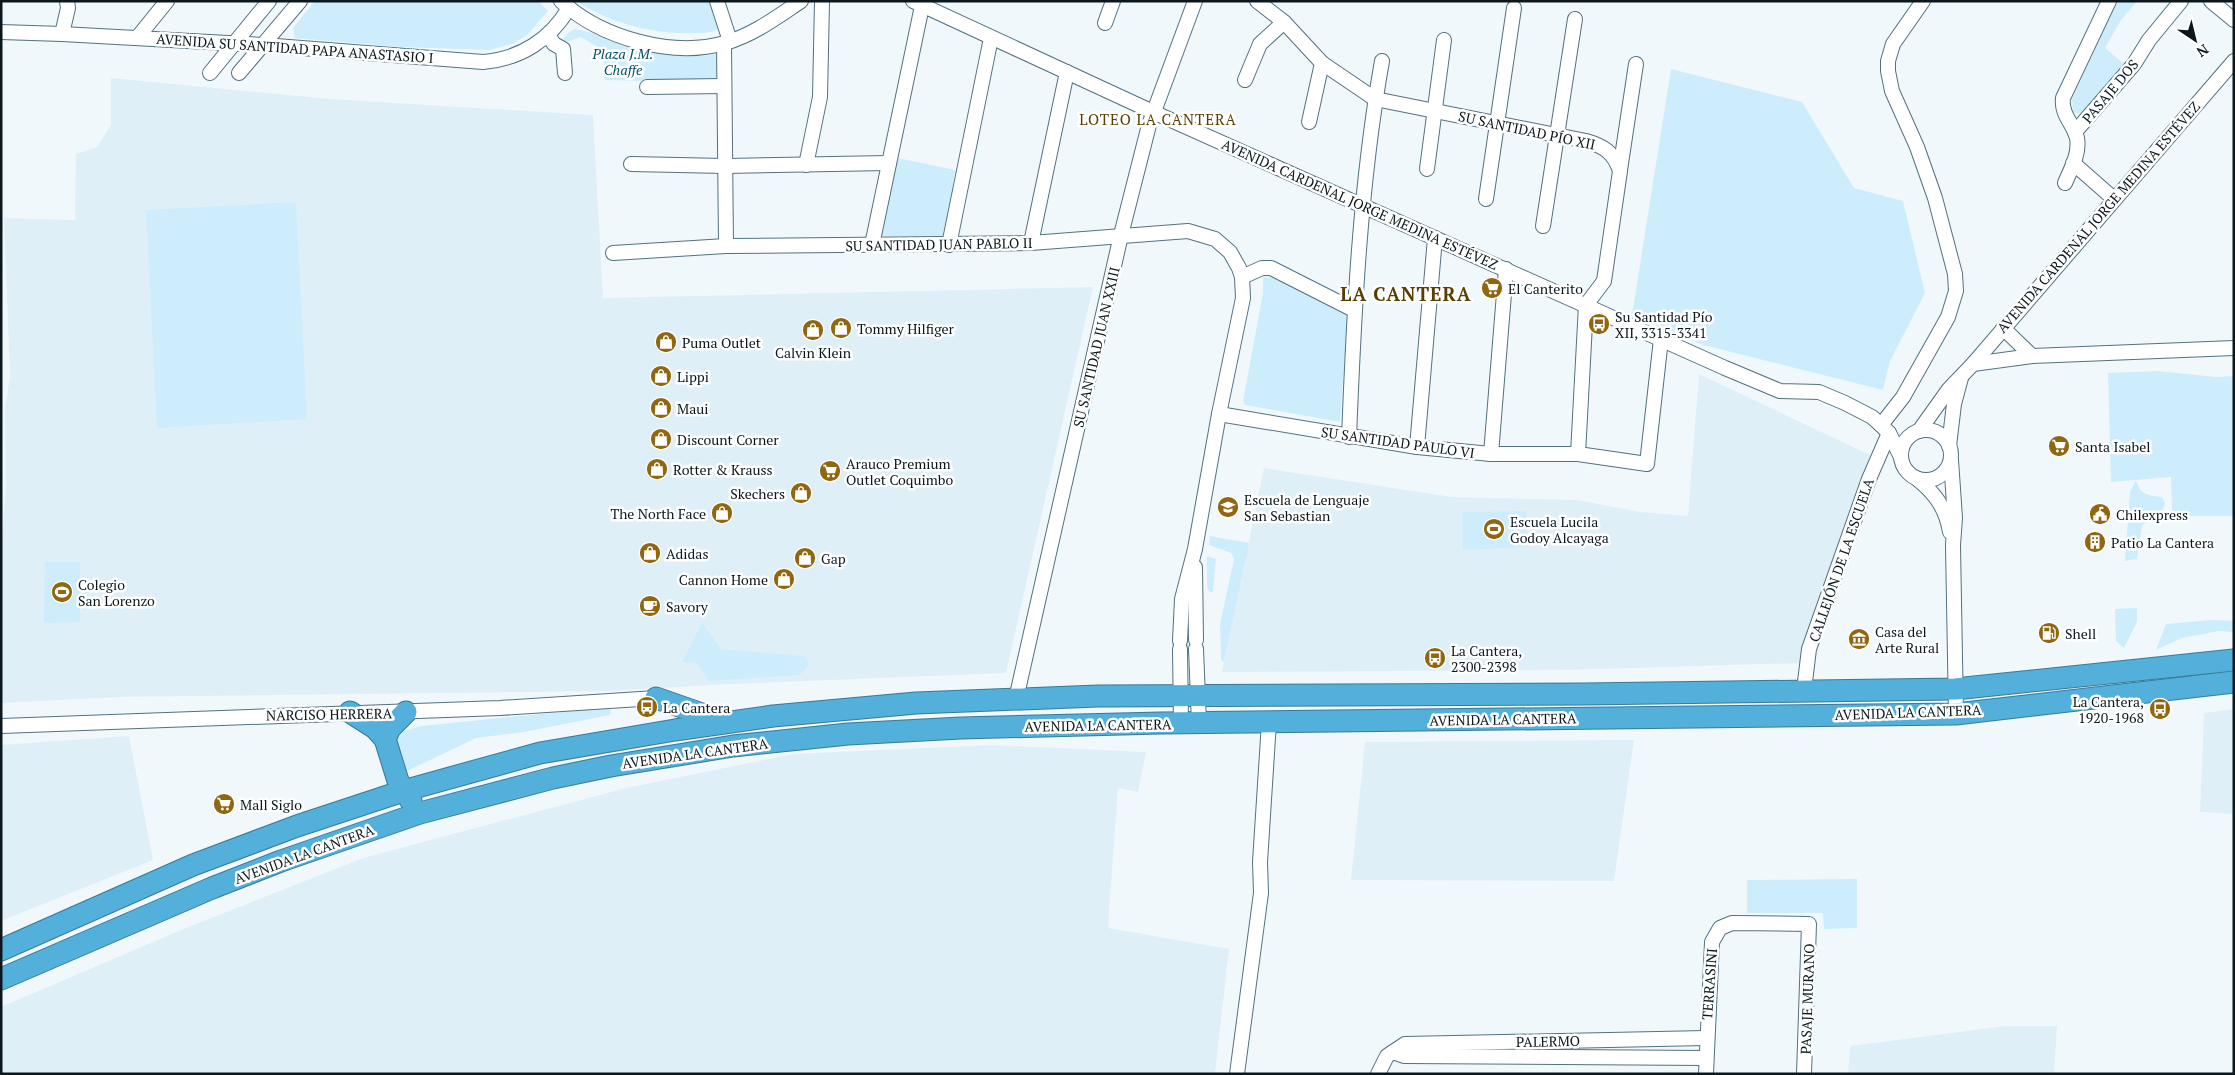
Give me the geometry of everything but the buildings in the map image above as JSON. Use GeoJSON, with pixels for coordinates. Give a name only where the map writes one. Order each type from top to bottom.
{"type":"FeatureCollection","features":[{"type":"Feature","properties":{"kind":"highway","name":"AVENIDA LA CANTERA"},"geometry":{"type":"LineString","coordinates":[[1,950],[193,865],[297,826],[403,791],[540,753],[726,722],[866,707],[1016,699],[1955,689],[2234,660]]}},
{"type":"Feature","properties":{"kind":"highway","name":"AVENIDA LA CANTERA"},"geometry":{"type":"LineString","coordinates":[[1,979],[212,888],[281,861],[420,813],[553,778],[670,756],[790,740],[961,728],[1190,723],[1956,714],[2234,682]]}},
{"type":"Feature","properties":{"kind":"highway"},"geometry":{"type":"LineString","coordinates":[[656,698],[698,714],[726,722]]}},
{"type":"Feature","properties":{"kind":"highway"},"geometry":{"type":"LineString","coordinates":[[656,698],[668,708],[675,730],[670,756]]}},
{"type":"Feature","properties":{"kind":"highway"},"geometry":{"type":"LineString","coordinates":[[350,712],[375,728],[385,739],[398,781],[403,791],[420,813]]}},
{"type":"Feature","properties":{"kind":"highway"},"geometry":{"type":"LineString","coordinates":[[385,739],[390,728],[406,712]]}},
{"type":"Feature","properties":{"kind":"street"},"geometry":{"type":"LineString","coordinates":[[137,38],[167,1]]}},
{"type":"Feature","properties":{"kind":"street"},"geometry":{"type":"LineString","coordinates":[[210,73],[269,1]]}},
{"type":"Feature","properties":{"kind":"street"},"geometry":{"type":"LineString","coordinates":[[239,73],[300,1]]}},
{"type":"Feature","properties":{"kind":"street"},"geometry":{"type":"LineString","coordinates":[[717,1],[727,42],[724,86],[726,246]]}},
{"type":"Feature","properties":{"kind":"street"},"geometry":{"type":"LineString","coordinates":[[565,5],[590,21],[619,34],[663,47],[686,48],[727,42],[756,31],[802,1]]}},
{"type":"Feature","properties":{"kind":"street"},"geometry":{"type":"LineString","coordinates":[[806,164],[820,97],[822,1]]}},
{"type":"Feature","properties":{"kind":"street"},"geometry":{"type":"LineString","coordinates":[[1105,22],[1113,1]]}},
{"type":"Feature","properties":{"kind":"street","name":"SU SANTIDAD JUAN XXIII"},"geometry":{"type":"LineString","coordinates":[[1016,699],[1121,235],[1153,112],[1195,1]]}},
{"type":"Feature","properties":{"kind":"street","name":"SU SANTIDAD PÍO XII"},"geometry":{"type":"LineString","coordinates":[[1257,1],[1284,22],[1322,63],[1375,100],[1497,122],[1600,145],[1614,158],[1620,171]]}},
{"type":"Feature","properties":{"kind":"street","name":"CALLEJÓN DE LA ESCUELA"},"geometry":{"type":"LineString","coordinates":[[1804,690],[1810,649],[1885,429],[1948,317],[1956,291],[1955,274],[1935,198],[1917,147],[1892,91],[1888,71],[1888,61],[1893,44],[1923,1]]}},
{"type":"Feature","properties":{"kind":"street"},"geometry":{"type":"LineString","coordinates":[[2065,183],[2077,150],[2075,132],[2065,115],[2063,98],[2109,1]]}},
{"type":"Feature","properties":{"kind":"street","name":"PASAJE DOS"},"geometry":{"type":"LineString","coordinates":[[2075,132],[2134,64],[2149,40],[2181,1]]}},
{"type":"Feature","properties":{"kind":"street"},"geometry":{"type":"LineString","coordinates":[[2211,1],[2234,20]]}},
{"type":"Feature","properties":{"kind":"street"},"geometry":{"type":"LineString","coordinates":[[62,34],[70,4]]}},
{"type":"Feature","properties":{"kind":"street"},"geometry":{"type":"LineString","coordinates":[[872,245],[918,4]]}},
{"type":"Feature","properties":{"kind":"street","name":"AVENIDA CARDENAL JORGE MEDINA ESTÉVEZ"},"geometry":{"type":"LineString","coordinates":[[918,4],[1153,112],[1780,391],[1820,392],[1872,417],[1885,429],[1906,470],[1931,489],[1942,504],[1948,521],[1952,545]]}},
{"type":"Feature","properties":{"kind":"street","name":"AVENIDA SU SANTIDAD PAPA ANASTASIO I"},"geometry":{"type":"LineString","coordinates":[[1,32],[263,45],[483,62],[503,59],[524,52],[548,35],[565,5]]}},
{"type":"Feature","properties":{"kind":"street"},"geometry":{"type":"LineString","coordinates":[[1486,199],[1514,8]]}},
{"type":"Feature","properties":{"kind":"street"},"geometry":{"type":"LineString","coordinates":[[1543,226],[1575,19]]}},
{"type":"Feature","properties":{"kind":"street"},"geometry":{"type":"LineString","coordinates":[[1244,80],[1260,44],[1284,22]]}},
{"type":"Feature","properties":{"kind":"street"},"geometry":{"type":"LineString","coordinates":[[548,35],[554,44],[564,49],[565,73]]}},
{"type":"Feature","properties":{"kind":"street"},"geometry":{"type":"LineString","coordinates":[[949,245],[991,38]]}},
{"type":"Feature","properties":{"kind":"street"},"geometry":{"type":"LineString","coordinates":[[1427,168],[1444,40]]}},
{"type":"Feature","properties":{"kind":"street"},"geometry":{"type":"LineString","coordinates":[[1349,436],[1354,310],[1363,206],[1375,100],[1382,61]]}},
{"type":"Feature","properties":{"kind":"street","name":"AVENIDA CARDENAL JORGE MEDINA ESTÉVEZ"},"geometry":{"type":"LineString","coordinates":[[1901,457],[1902,449],[1949,389],[2234,61]]}},
{"type":"Feature","properties":{"kind":"street"},"geometry":{"type":"LineString","coordinates":[[1309,122],[1322,63]]}},
{"type":"Feature","properties":{"kind":"street"},"geometry":{"type":"LineString","coordinates":[[1578,454],[1586,305],[1604,281],[1636,64]]}},
{"type":"Feature","properties":{"kind":"street"},"geometry":{"type":"LineString","coordinates":[[1031,243],[1067,72]]}},
{"type":"Feature","properties":{"kind":"street"},"geometry":{"type":"LineString","coordinates":[[647,87],[724,86]]}},
{"type":"Feature","properties":{"kind":"street"},"geometry":{"type":"LineString","coordinates":[[631,164],[725,166],[889,163]]}},
{"type":"Feature","properties":{"kind":"street"},"geometry":{"type":"LineString","coordinates":[[2073,163],[2114,199]]}},
{"type":"Feature","properties":{"kind":"street","name":"SU SANTIDAD JUAN PABLO II"},"geometry":{"type":"LineString","coordinates":[[613,253],[726,246],[1031,243],[1188,231],[1207,235],[1223,245],[1230,252],[1242,277],[1243,298],[1195,549],[1182,599],[1180,645],[1190,696]]}},
{"type":"Feature","properties":{"kind":"street"},"geometry":{"type":"LineString","coordinates":[[1417,447],[1435,238]]}},
{"type":"Feature","properties":{"kind":"street"},"geometry":{"type":"LineString","coordinates":[[1242,277],[1262,268],[1271,268],[1354,310]]}},
{"type":"Feature","properties":{"kind":"street"},"geometry":{"type":"LineString","coordinates":[[1491,454],[1506,270]]}},
{"type":"Feature","properties":{"kind":"street"},"geometry":{"type":"LineString","coordinates":[[2003,328],[2032,356]]}},
{"type":"Feature","properties":{"kind":"street","name":"SU SANTIDAD PAULO VI"},"geometry":{"type":"LineString","coordinates":[[1220,414],[1417,447],[1491,454],[1578,454],[1647,464],[1661,339]]}},
{"type":"Feature","properties":{"kind":"street"},"geometry":{"type":"LineString","coordinates":[[1968,369],[2032,356],[2234,348]]}},
{"type":"Feature","properties":{"kind":"street","name":"AVENIDA CARDENAL JORGE MEDINA ESTÉVEZ"},"geometry":{"type":"LineString","coordinates":[[1950,453],[1954,404],[1968,369]]}},
{"type":"Feature","properties":{"kind":"street","name":"AVENIDA CARDENAL JORGE MEDINA ESTÉVEZ"},"geometry":{"type":"LineString","coordinates":[[1885,429],[1915,433],[1934,431],[1946,439],[1950,453],[1955,518],[1952,545],[1956,714]]}},
{"type":"Feature","properties":{"kind":"street"},"geometry":{"type":"LineString","coordinates":[[1916,478],[1925,480],[1942,475],[1948,468],[1950,453]]}},
{"type":"Feature","properties":{"kind":"street","name":"SU SANTIDAD JUAN PABLO II"},"geometry":{"type":"LineString","coordinates":[[1190,723],[1190,696],[1196,645],[1195,549]]}},
{"type":"Feature","properties":{"kind":"street","name":"NARCISO HERRERA"},"geometry":{"type":"LineString","coordinates":[[1,726],[350,712],[406,712],[656,698]]}},
{"type":"Feature","properties":{"kind":"street"},"geometry":{"type":"LineString","coordinates":[[1237,1074],[1261,893],[1260,862],[1269,722]]}},
{"type":"Feature","properties":{"kind":"street","name":"TERRASINI"},"geometry":{"type":"LineString","coordinates":[[1706,1074],[1706,1038],[1712,942],[1716,932],[1726,924],[1732,923],[1809,924]]}},
{"type":"Feature","properties":{"kind":"street","name":"PASAJE MURANO"},"geometry":{"type":"LineString","coordinates":[[1804,1074],[1809,924]]}},
{"type":"Feature","properties":{"kind":"street","name":"PALERMO"},"geometry":{"type":"LineString","coordinates":[[1393,1052],[1405,1044],[1706,1038]]}},
{"type":"Feature","properties":{"kind":"street"},"geometry":{"type":"LineString","coordinates":[[1382,1072],[1387,1056],[1393,1052]]}},
{"type":"Feature","properties":{"kind":"street","name":"PALERMO"},"geometry":{"type":"LineString","coordinates":[[1393,1052],[1404,1056],[1706,1058]]}},
{"type":"Feature","properties":{"kind":"shaded area"},"geometry":{"type":"Polygon","coordinates":[[[111,78],[330,99],[593,115],[603,298],[1093,287],[1006,673],[607,691],[119,697],[1,703],[1,549],[6,487],[5,409],[10,376],[4,218],[75,220],[76,154],[97,147],[111,125],[111,78]]]}},
{"type":"Feature","properties":{"kind":"shaded area"},"geometry":{"type":"Polygon","coordinates":[[[1699,374],[1870,455],[1800,663],[1566,670],[1222,672],[1264,468],[1452,497],[1577,500],[1641,512],[1688,516],[1699,374]]]}},
{"type":"Feature","properties":{"kind":"shaded area"},"geometry":{"type":"Polygon","coordinates":[[[2234,709],[2234,814],[2200,812],[2204,713],[2234,709]]]}},
{"type":"Feature","properties":{"kind":"shaded area"},"geometry":{"type":"Polygon","coordinates":[[[129,736],[153,860],[1,921],[1,745],[129,736]]]}},
{"type":"Feature","properties":{"kind":"shaded area"},"geometry":{"type":"Polygon","coordinates":[[[1634,740],[1614,881],[1351,880],[1365,742],[1634,740]]]}},
{"type":"Feature","properties":{"kind":"shaded area"},"geometry":{"type":"Polygon","coordinates":[[[992,745],[1146,752],[1138,792],[1118,788],[1108,928],[1229,949],[1215,1074],[1,1074],[1,1007],[181,930],[363,858],[626,788],[793,754],[992,745]]]}},
{"type":"Feature","properties":{"kind":"shaded area"},"geometry":{"type":"Polygon","coordinates":[[[2006,1026],[2057,1026],[2054,1074],[1848,1074],[1850,1046],[2006,1026]]]}},
{"type":"Feature","properties":{"kind":"green space"},"geometry":{"type":"Polygon","coordinates":[[[315,1],[538,1],[548,11],[527,35],[512,44],[489,50],[401,47],[295,38],[293,28],[315,1]]]}},
{"type":"Feature","properties":{"kind":"green space"},"geometry":{"type":"Polygon","coordinates":[[[576,1],[712,1],[720,27],[714,31],[704,33],[648,30],[603,16],[576,1]]]}},
{"type":"Feature","properties":{"kind":"green space"},"geometry":{"type":"Polygon","coordinates":[[[2118,1],[2137,1],[2121,20],[2105,48],[2124,64],[2081,114],[2073,112],[2072,99],[2118,1]]]}},
{"type":"Feature","properties":{"kind":"green space","name":"Plaza J.M. Chaffe"},"geometry":{"type":"Polygon","coordinates":[[[575,29],[603,35],[659,53],[701,56],[719,54],[718,83],[605,80],[603,50],[581,37],[570,41],[561,41],[569,32],[575,29]]]}},
{"type":"Feature","properties":{"kind":"green space"},"geometry":{"type":"Polygon","coordinates":[[[1671,69],[1802,102],[1854,188],[1903,201],[1925,293],[1890,361],[1883,390],[1703,345],[1632,315],[1671,69]]]}},
{"type":"Feature","properties":{"kind":"green space"},"geometry":{"type":"Polygon","coordinates":[[[898,158],[955,170],[946,236],[881,236],[898,158]]]}},
{"type":"Feature","properties":{"kind":"green space"},"geometry":{"type":"Polygon","coordinates":[[[296,202],[307,419],[157,428],[146,210],[296,202]]]}},
{"type":"Feature","properties":{"kind":"green space"},"geometry":{"type":"Polygon","coordinates":[[[1263,277],[1274,278],[1348,313],[1340,422],[1245,405],[1243,401],[1263,293],[1263,277]]]}},
{"type":"Feature","properties":{"kind":"green space"},"geometry":{"type":"Polygon","coordinates":[[[2158,371],[2216,377],[2234,376],[2234,516],[2186,516],[2183,511],[2172,511],[2171,477],[2111,482],[2108,373],[2158,371]]]}},
{"type":"Feature","properties":{"kind":"green space"},"geometry":{"type":"Polygon","coordinates":[[[2136,480],[2137,485],[2142,491],[2149,495],[2162,497],[2165,503],[2159,514],[2142,525],[2137,559],[2125,561],[2130,492],[2136,480]]]}},
{"type":"Feature","properties":{"kind":"green space","name":"Escuela Lucila Godoy Alcayaga"},"geometry":{"type":"Polygon","coordinates":[[[1526,511],[1527,547],[1463,550],[1462,512],[1526,511]]]}},
{"type":"Feature","properties":{"kind":"green space"},"geometry":{"type":"Polygon","coordinates":[[[1210,536],[1249,543],[1224,662],[1221,660],[1220,624],[1234,559],[1231,553],[1209,545],[1210,536]]]}},
{"type":"Feature","properties":{"kind":"green space"},"geometry":{"type":"Polygon","coordinates":[[[1207,556],[1216,559],[1213,592],[1210,592],[1207,588],[1207,556]]]}},
{"type":"Feature","properties":{"kind":"green space","name":"Colegio San Lorenzo"},"geometry":{"type":"Polygon","coordinates":[[[45,562],[80,562],[80,622],[44,623],[45,562]]]}},
{"type":"Feature","properties":{"kind":"green space"},"geometry":{"type":"Polygon","coordinates":[[[2137,608],[2137,622],[2124,648],[2116,641],[2115,609],[2137,608]]]}},
{"type":"Feature","properties":{"kind":"green space"},"geometry":{"type":"Polygon","coordinates":[[[2212,620],[2234,621],[2234,632],[2219,631],[2182,638],[2156,650],[2166,624],[2212,620]]]}},
{"type":"Feature","properties":{"kind":"green space"},"geometry":{"type":"Polygon","coordinates":[[[702,623],[721,649],[804,656],[809,662],[807,668],[799,675],[709,681],[697,663],[682,662],[702,623]]]}},
{"type":"Feature","properties":{"kind":"green space"},"geometry":{"type":"Polygon","coordinates":[[[611,707],[610,715],[524,732],[476,738],[403,773],[393,734],[421,726],[611,707]]]}},
{"type":"Feature","properties":{"kind":"green space"},"geometry":{"type":"Polygon","coordinates":[[[1857,879],[1857,928],[1824,929],[1823,913],[1747,913],[1747,880],[1857,879]]]}},
{"type":"Feature","properties":{"kind":"place","name":"El Canterito"},"geometry":{"type":"Point","coordinates":[1492,288]}},
{"type":"Feature","properties":{"kind":"place","name":"Su Santidad Pío XII, 3315-3341"},"geometry":{"type":"Point","coordinates":[1599,324]}},
{"type":"Feature","properties":{"kind":"place","name":"Tommy Hilfiger"},"geometry":{"type":"Point","coordinates":[841,328]}},
{"type":"Feature","properties":{"kind":"place","name":"Calvin Klein"},"geometry":{"type":"Point","coordinates":[813,330]}},
{"type":"Feature","properties":{"kind":"place","name":"Puma Outlet"},"geometry":{"type":"Point","coordinates":[666,342]}},
{"type":"Feature","properties":{"kind":"place","name":"Lippi"},"geometry":{"type":"Point","coordinates":[661,376]}},
{"type":"Feature","properties":{"kind":"place","name":"Maui"},"geometry":{"type":"Point","coordinates":[661,408]}},
{"type":"Feature","properties":{"kind":"place","name":"Discount Corner"},"geometry":{"type":"Point","coordinates":[661,439]}},
{"type":"Feature","properties":{"kind":"place","name":"Santa Isabel"},"geometry":{"type":"Point","coordinates":[2059,446]}},
{"type":"Feature","properties":{"kind":"place","name":"Rotter & Krauss"},"geometry":{"type":"Point","coordinates":[657,469]}},
{"type":"Feature","properties":{"kind":"place","name":"Arauco Premium Outlet Coquimbo"},"geometry":{"type":"Point","coordinates":[830,471]}},
{"type":"Feature","properties":{"kind":"place","name":"Skechers"},"geometry":{"type":"Point","coordinates":[801,493]}},
{"type":"Feature","properties":{"kind":"place","name":"Escuela de Lenguaje San Sebastian"},"geometry":{"type":"Point","coordinates":[1228,507]}},
{"type":"Feature","properties":{"kind":"place","name":"The North Face"},"geometry":{"type":"Point","coordinates":[722,513]}},
{"type":"Feature","properties":{"kind":"place","name":"Chilexpress"},"geometry":{"type":"Point","coordinates":[2100,514]}},
{"type":"Feature","properties":{"kind":"place","name":"Escuela Lucila Godoy Alcayaga"},"geometry":{"type":"Point","coordinates":[1494,529]}},
{"type":"Feature","properties":{"kind":"place","name":"Patio La Cantera"},"geometry":{"type":"Point","coordinates":[2095,542]}},
{"type":"Feature","properties":{"kind":"place","name":"Adidas"},"geometry":{"type":"Point","coordinates":[650,553]}},
{"type":"Feature","properties":{"kind":"place","name":"Gap"},"geometry":{"type":"Point","coordinates":[805,558]}},
{"type":"Feature","properties":{"kind":"place","name":"Cannon Home"},"geometry":{"type":"Point","coordinates":[784,579]}},
{"type":"Feature","properties":{"kind":"place","name":"Colegio San Lorenzo"},"geometry":{"type":"Point","coordinates":[62,592]}},
{"type":"Feature","properties":{"kind":"place","name":"Savory"},"geometry":{"type":"Point","coordinates":[650,606]}},
{"type":"Feature","properties":{"kind":"place","name":"Shell"},"geometry":{"type":"Point","coordinates":[2049,633]}},
{"type":"Feature","properties":{"kind":"place","name":"Casa del Arte Rural"},"geometry":{"type":"Point","coordinates":[1859,639]}},
{"type":"Feature","properties":{"kind":"place","name":"La Cantera, 2300-2398"},"geometry":{"type":"Point","coordinates":[1435,658]}},
{"type":"Feature","properties":{"kind":"place","name":"La Cantera"},"geometry":{"type":"Point","coordinates":[647,707]}},
{"type":"Feature","properties":{"kind":"place","name":"La Cantera, 1920-1968"},"geometry":{"type":"Point","coordinates":[2160,709]}},
{"type":"Feature","properties":{"kind":"place","name":"Mall Siglo"},"geometry":{"type":"Point","coordinates":[224,804]}},
{"type":"Feature","properties":{"kind":"district","name":"LOTEO LA CANTERA"},"geometry":{"type":"Point","coordinates":[1158,119]}},
{"type":"Feature","properties":{"kind":"district","name":"LA CANTERA"},"geometry":{"type":"Point","coordinates":[1406,293]}}]}
